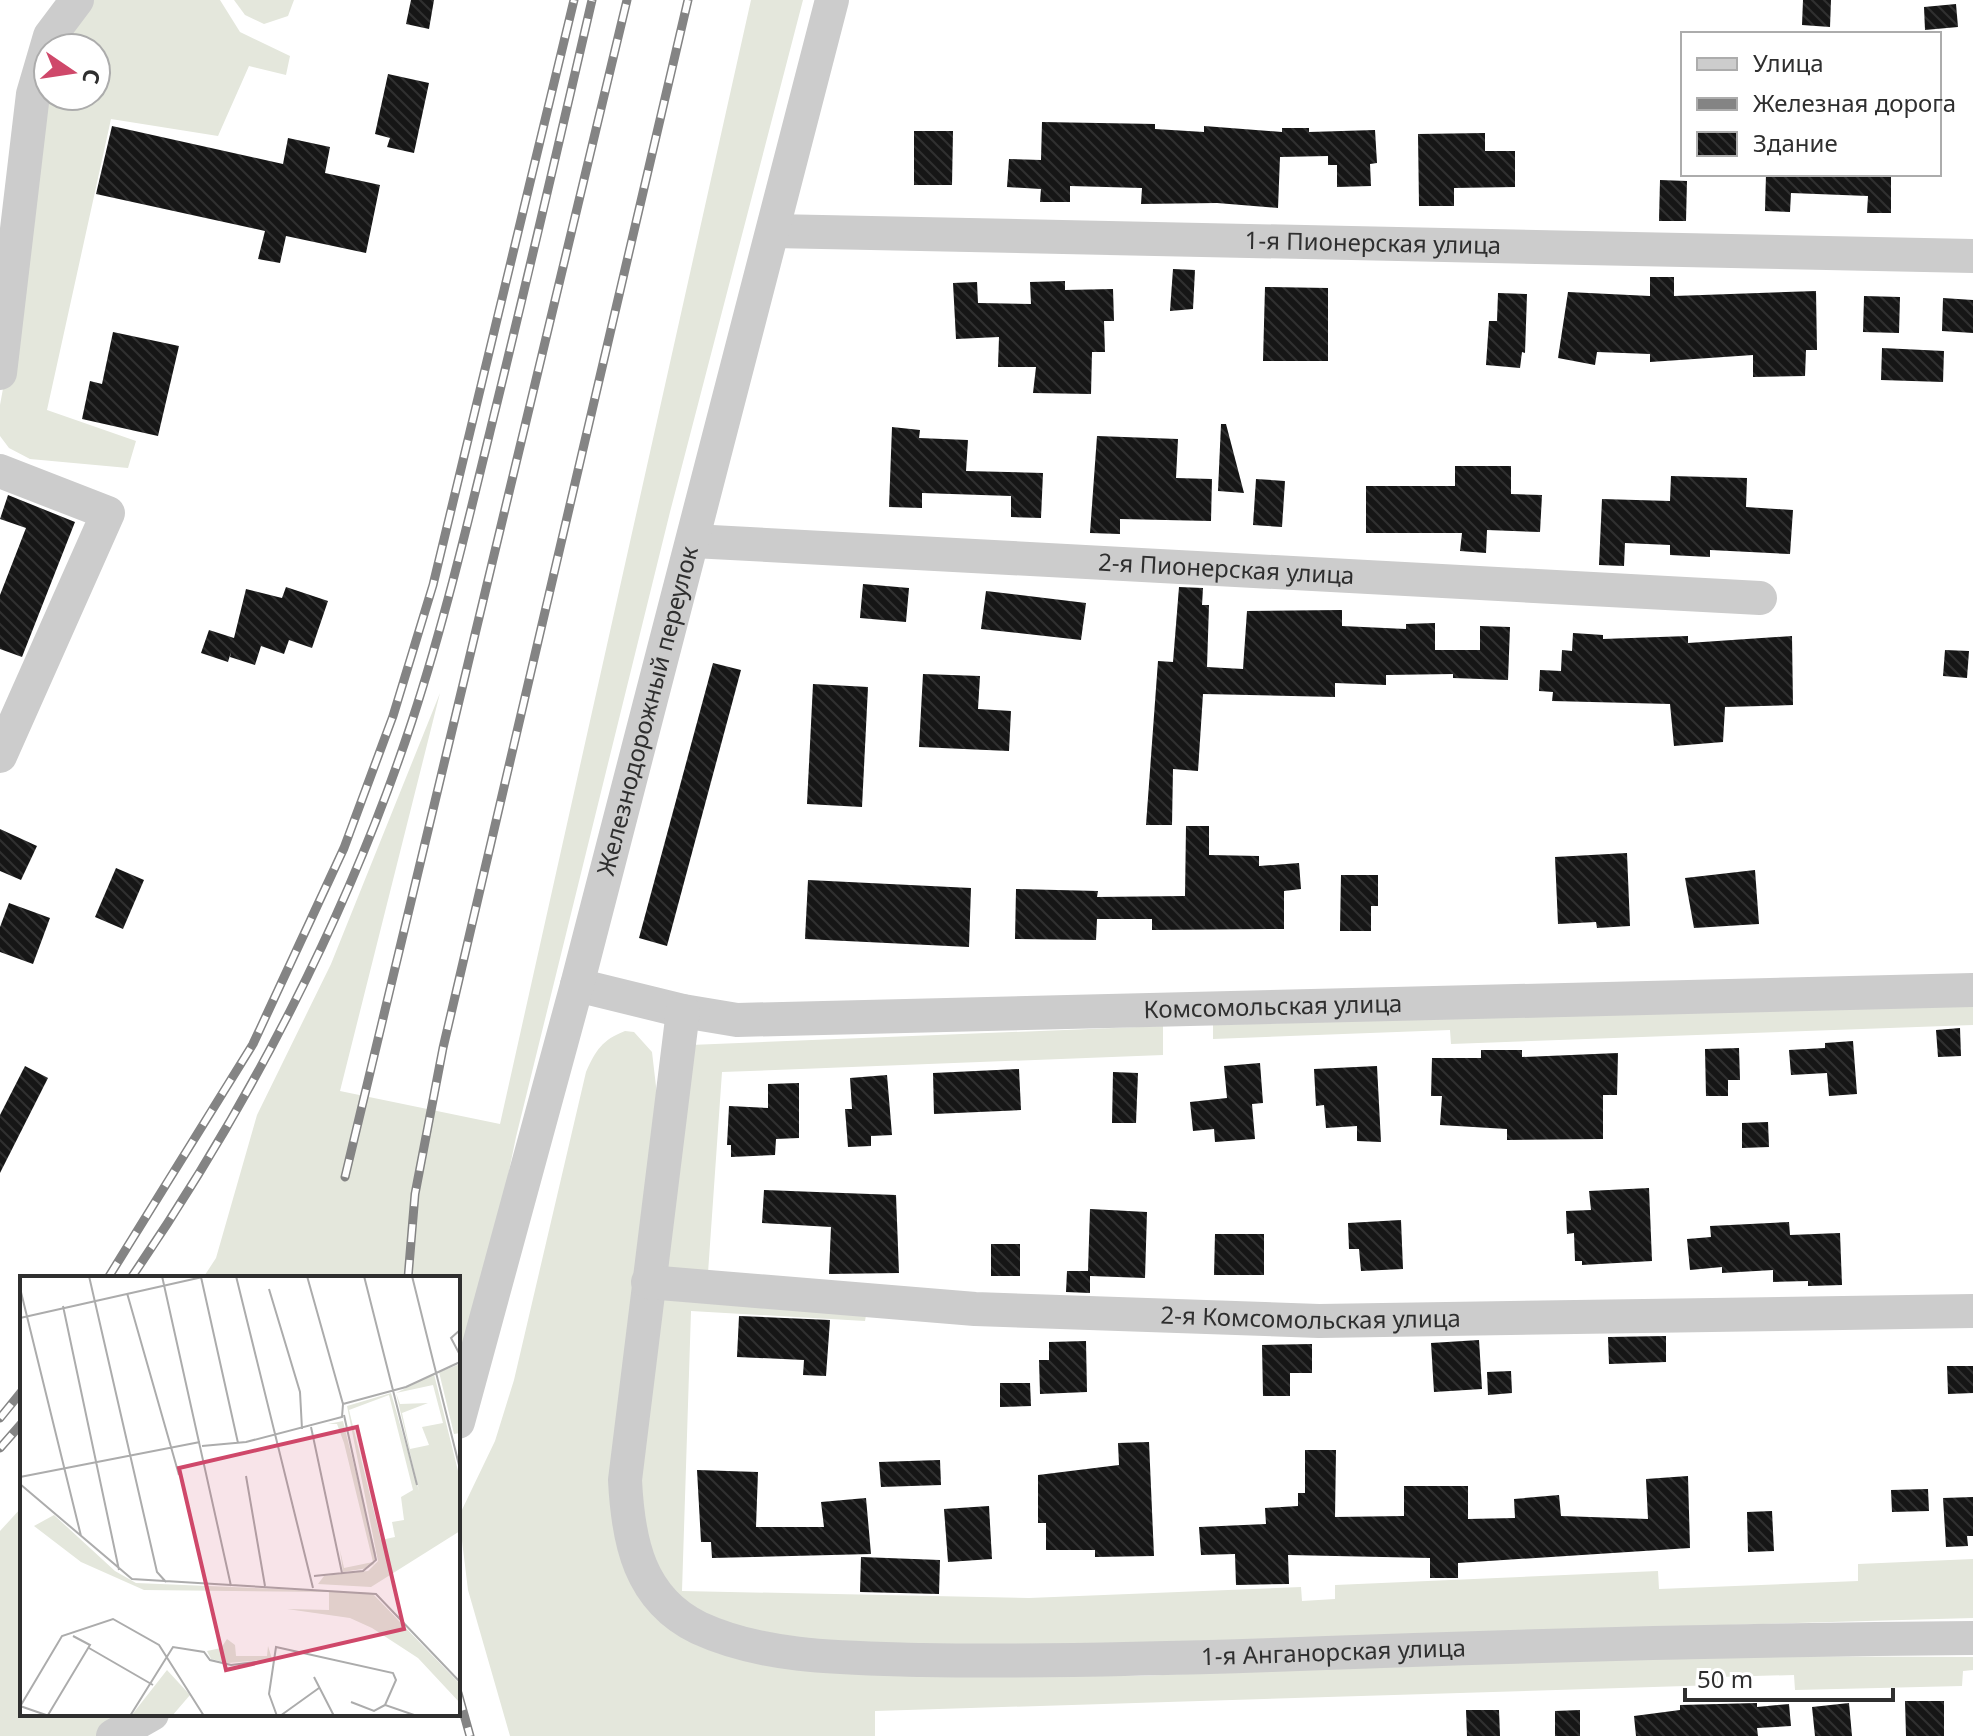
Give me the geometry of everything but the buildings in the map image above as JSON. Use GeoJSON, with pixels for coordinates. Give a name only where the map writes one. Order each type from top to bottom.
{"type":"FeatureCollection","features":[{"type":"Feature","properties":{"kind":"street"},"geometry":{"type":"LineString","coordinates":[[0,373],[33,94],[50,36],[77,0]]}},
{"type":"Feature","properties":{"kind":"street","name":"Железнодорожный переулок"},"geometry":{"type":"LineString","coordinates":[[460,1415],[577,985],[832,0]]}},
{"type":"Feature","properties":{"kind":"street","name":"1-я Пионерская улица"},"geometry":{"type":"LineString","coordinates":[[773,231],[1973,256]]}},
{"type":"Feature","properties":{"kind":"street"},"geometry":{"type":"LineString","coordinates":[[0,471],[108,513],[1,753]]}},
{"type":"Feature","properties":{"kind":"street","name":"2-я Пионерская улица"},"geometry":{"type":"LineString","coordinates":[[693,541],[1760,598]]}},
{"type":"Feature","properties":{"kind":"street","name":"Комсомольская улица"},"geometry":{"type":"LineString","coordinates":[[577,985],[683,1011],[737,1020],[1973,990]]}},
{"type":"Feature","properties":{"kind":"street","name":"1-я Анганорская улица"},"geometry":{"type":"LineString","coordinates":[[683,1011],[626,1449],[626,1515],[647,1583],[673,1611],[698,1627],[768,1648],[858,1658],[983,1661],[1133,1661],[1973,1638]]}},
{"type":"Feature","properties":{"kind":"street","name":"2-я Комсомольская улица"},"geometry":{"type":"LineString","coordinates":[[648,1282],[975,1309],[1319,1321],[1973,1311]]}},
{"type":"Feature","properties":{"kind":"street"},"geometry":{"type":"LineString","coordinates":[[113,1736],[148,1716]]}},
{"type":"Feature","properties":{"kind":"shaded area"},"geometry":{"type":"Polygon","coordinates":[[[94,0],[220,0],[240,32],[290,56],[286,75],[249,66],[218,136],[111,119],[47,410],[136,441],[128,468],[30,459],[9,448],[0,436],[0,405],[21,290],[46,112],[112,112],[112,32],[66,32],[94,0]]]}},
{"type":"Feature","properties":{"kind":"shaded area"},"geometry":{"type":"Polygon","coordinates":[[[234,0],[294,0],[288,16],[264,24],[245,15],[234,0]]]}},
{"type":"Feature","properties":{"kind":"shaded area"},"geometry":{"type":"Polygon","coordinates":[[[751,0],[803,0],[670,512],[516,1137],[460,1408],[460,1276],[204,1276],[216,1258],[257,1115],[331,964],[440,693],[340,1091],[500,1124],[751,0]]]}},
{"type":"Feature","properties":{"kind":"shaded area"},"geometry":{"type":"Polygon","coordinates":[[[1973,1004],[1973,1025],[1451,1044],[1450,1030],[1213,1039],[1213,1025],[1973,1004]]]}},
{"type":"Feature","properties":{"kind":"shaded area"},"geometry":{"type":"Polygon","coordinates":[[[1163,1026],[1163,1055],[722,1072],[708,1273],[665,1269],[690,1045],[1163,1026]]]}},
{"type":"Feature","properties":{"kind":"shaded area"},"geometry":{"type":"Polygon","coordinates":[[[625,1031],[634,1032],[652,1052],[659,1112],[636,1280],[643,1603],[870,1672],[1140,1676],[1436,1663],[1737,1656],[1973,1657],[1973,1670],[1963,1671],[1962,1686],[1795,1690],[1794,1675],[1718,1677],[1718,1685],[875,1711],[875,1736],[510,1736],[468,1590],[460,1514],[495,1441],[514,1380],[586,1072],[601,1047],[625,1031]]]}},
{"type":"Feature","properties":{"kind":"shaded area"},"geometry":{"type":"Polygon","coordinates":[[[660,1294],[867,1310],[865,1321],[691,1311],[682,1591],[1029,1598],[1301,1587],[1302,1601],[1335,1599],[1335,1585],[1658,1571],[1659,1589],[1858,1581],[1858,1564],[1973,1559],[1973,1618],[1658,1627],[1146,1650],[785,1643],[697,1615],[670,1593],[643,1534],[639,1489],[660,1294]]]}},
{"type":"Feature","properties":{"kind":"shaded area"},"geometry":{"type":"Polygon","coordinates":[[[20,1509],[20,1716],[141,1716],[106,1736],[0,1736],[0,1531],[20,1509]]]}},
{"type":"Feature","properties":{"kind":"railway"},"geometry":{"type":"LineString","coordinates":[[109,1276],[253,1044],[344,848],[393,716],[433,585],[574,0]]}},
{"type":"Feature","properties":{"kind":"railway"},"geometry":{"type":"LineString","coordinates":[[132,1276],[215,1147],[291,1009],[326,938],[386,794],[424,683],[456,569],[592,0]]}},
{"type":"Feature","properties":{"kind":"railway"},"geometry":{"type":"LineString","coordinates":[[345,1177],[627,0]]}},
{"type":"Feature","properties":{"kind":"railway"},"geometry":{"type":"LineString","coordinates":[[408,1276],[415,1194],[443,1048],[688,0]]}},
{"type":"Feature","properties":{"kind":"railway"},"geometry":{"type":"LineString","coordinates":[[0,1418],[20,1393]]}},
{"type":"Feature","properties":{"kind":"railway"},"geometry":{"type":"LineString","coordinates":[[0,1448],[20,1425]]}},
{"type":"Feature","properties":{"kind":"railway"},"geometry":{"type":"LineString","coordinates":[[460,1700],[470,1736]]}}]}
